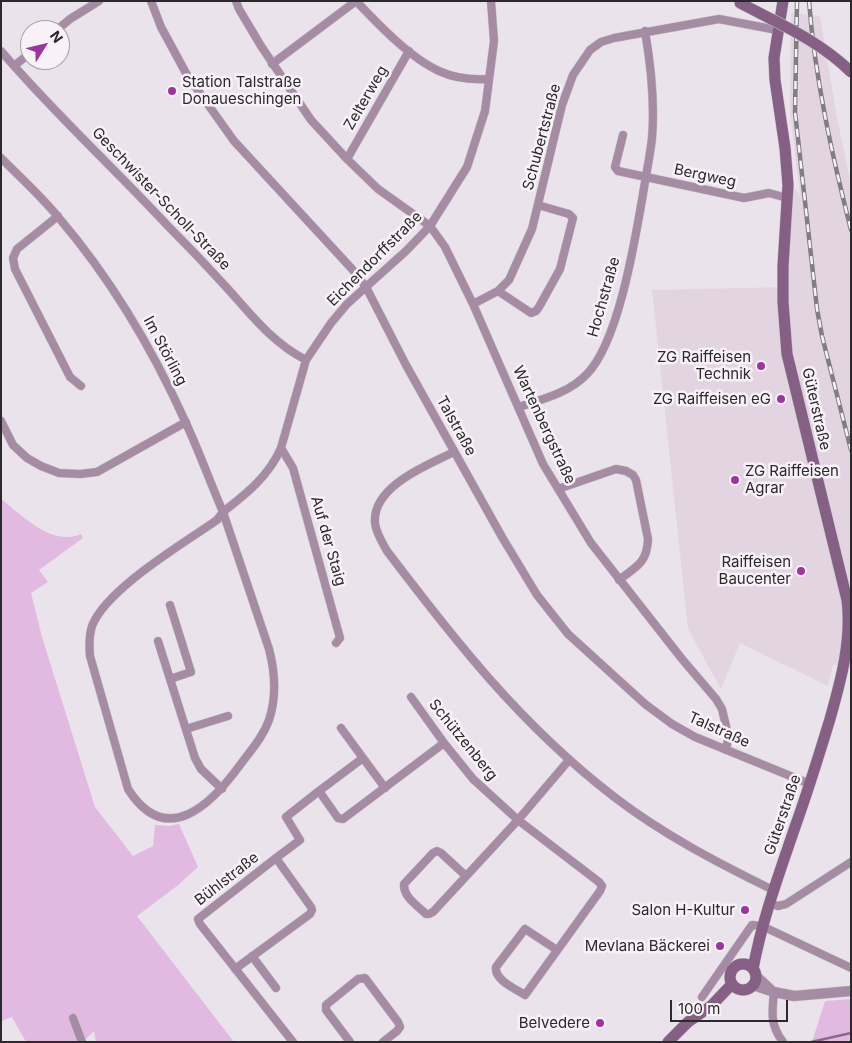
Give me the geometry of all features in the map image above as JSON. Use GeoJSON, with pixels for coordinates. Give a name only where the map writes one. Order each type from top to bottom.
{"type":"FeatureCollection","features":[{"type":"Feature","properties":{"kind":"main road","name":"Güterstraße"},"geometry":{"type":"LineString","coordinates":[[736,987],[730,974],[732,970],[740,964],[752,974],[762,926],[810,784],[841,677],[850,632],[850,614],[787,354],[783,284],[788,185],[774,58],[783,1]]}},
{"type":"Feature","properties":{"kind":"main road"},"geometry":{"type":"LineString","coordinates":[[738,2],[814,43],[851,72]]}},
{"type":"Feature","properties":{"kind":"main road"},"geometry":{"type":"LineString","coordinates":[[668,1042],[688,1022],[736,987],[745,990],[752,974]]}},
{"type":"Feature","properties":{"kind":"street"},"geometry":{"type":"LineString","coordinates":[[69,20],[99,1]]}},
{"type":"Feature","properties":{"kind":"street","name":"Talstraße"},"geometry":{"type":"LineString","coordinates":[[151,1],[161,27],[187,75],[234,141],[352,269],[366,287],[454,452],[537,594],[568,634],[645,704],[672,724],[695,737],[810,784]]}},
{"type":"Feature","properties":{"kind":"street","name":"Wartenbergstraße"},"geometry":{"type":"LineString","coordinates":[[236,1],[272,64],[311,120],[346,159],[378,189],[430,226],[445,247],[473,304],[543,464],[591,543],[682,660],[716,699],[722,709],[726,726],[728,739],[726,750]]}},
{"type":"Feature","properties":{"kind":"street"},"geometry":{"type":"LineString","coordinates":[[272,64],[356,1],[409,51],[438,71],[474,80],[488,79]]}},
{"type":"Feature","properties":{"kind":"street","name":"Eichendorffstraße"},"geometry":{"type":"LineString","coordinates":[[222,789],[194,812],[168,819],[145,810],[134,798],[128,789],[90,656],[89,638],[93,625],[101,609],[115,594],[217,520],[223,512],[250,492],[263,477],[275,462],[281,448],[306,360],[331,323],[347,304],[406,251],[430,226],[467,167],[484,112],[494,42],[491,1]]}},
{"type":"Feature","properties":{"kind":"street","name":"Schubertstraße"},"geometry":{"type":"LineString","coordinates":[[473,304],[498,291],[509,280],[520,259],[532,229],[562,105],[573,75],[590,50],[601,42],[645,31],[719,19],[778,24]]}},
{"type":"Feature","properties":{"kind":"street","name":"Hochstraße"},"geometry":{"type":"LineString","coordinates":[[519,407],[564,392],[587,374],[600,355],[609,336],[621,300],[637,227],[652,137],[652,96],[645,31]]}},
{"type":"Feature","properties":{"kind":"street","name":"Geschwister-Scholl-Straße"},"geometry":{"type":"LineString","coordinates":[[1,51],[142,198],[258,323],[278,343],[306,360]]}},
{"type":"Feature","properties":{"kind":"street","name":"Zelterweg"},"geometry":{"type":"LineString","coordinates":[[346,159],[409,51]]}},
{"type":"Feature","properties":{"kind":"street"},"geometry":{"type":"LineString","coordinates":[[14,66],[20,61]]}},
{"type":"Feature","properties":{"kind":"street"},"geometry":{"type":"LineString","coordinates":[[623,134],[615,167],[618,171],[646,177]]}},
{"type":"Feature","properties":{"kind":"street","name":"Im Störling"},"geometry":{"type":"LineString","coordinates":[[1,158],[58,216],[99,269],[131,317],[186,422],[223,512],[269,649],[274,670],[274,695],[270,718],[264,733],[222,789]]}},
{"type":"Feature","properties":{"kind":"street","name":"Bergweg"},"geometry":{"type":"LineString","coordinates":[[646,177],[744,198],[769,193],[787,198]]}},
{"type":"Feature","properties":{"kind":"street","name":"Schubertstraße"},"geometry":{"type":"LineString","coordinates":[[498,291],[531,313],[540,307],[560,269],[573,218],[569,214],[538,205]]}},
{"type":"Feature","properties":{"kind":"street"},"geometry":{"type":"LineString","coordinates":[[58,216],[17,249],[14,263],[15,269],[70,377],[81,386]]}},
{"type":"Feature","properties":{"kind":"street"},"geometry":{"type":"LineString","coordinates":[[1,421],[13,445],[26,458],[41,466],[59,472],[80,474],[97,472],[186,422]]}},
{"type":"Feature","properties":{"kind":"street","name":"Auf der Staig"},"geometry":{"type":"LineString","coordinates":[[281,448],[293,468],[321,566],[340,638],[336,643]]}},
{"type":"Feature","properties":{"kind":"street"},"geometry":{"type":"LineString","coordinates":[[454,452],[410,475],[384,496],[377,508],[375,523],[379,537],[387,551],[458,643],[509,702],[569,760],[613,796],[644,818],[718,863],[773,890]]}},
{"type":"Feature","properties":{"kind":"street"},"geometry":{"type":"LineString","coordinates":[[558,489],[616,470],[626,471],[633,475],[636,480],[648,539],[647,548],[642,563],[619,580]]}},
{"type":"Feature","properties":{"kind":"street"},"geometry":{"type":"LineString","coordinates":[[170,605],[191,672],[170,679]]}},
{"type":"Feature","properties":{"kind":"street"},"geometry":{"type":"LineString","coordinates":[[158,641],[195,758],[201,769],[222,789]]}},
{"type":"Feature","properties":{"kind":"street","name":"Schützenberg"},"geometry":{"type":"LineString","coordinates":[[411,697],[444,743],[474,779],[518,820],[602,886],[557,950]]}},
{"type":"Feature","properties":{"kind":"street"},"geometry":{"type":"LineString","coordinates":[[186,729],[228,716]]}},
{"type":"Feature","properties":{"kind":"street"},"geometry":{"type":"LineString","coordinates":[[341,728],[385,788]]}},
{"type":"Feature","properties":{"kind":"street"},"geometry":{"type":"LineString","coordinates":[[363,758],[319,791],[338,818],[343,819],[444,743]]}},
{"type":"Feature","properties":{"kind":"street"},"geometry":{"type":"LineString","coordinates":[[466,876],[442,853],[437,851],[404,884],[403,890],[426,914],[429,914],[466,876],[518,820],[569,760]]}},
{"type":"Feature","properties":{"kind":"street","name":"Bühlstraße"},"geometry":{"type":"LineString","coordinates":[[293,1042],[198,919],[300,840],[286,817],[319,791]]}},
{"type":"Feature","properties":{"kind":"street","name":"Bühlstraße"},"geometry":{"type":"LineString","coordinates":[[235,969],[310,914],[312,910],[276,858]]}},
{"type":"Feature","properties":{"kind":"street"},"geometry":{"type":"LineString","coordinates":[[769,903],[778,906],[786,904],[851,862]]}},
{"type":"Feature","properties":{"kind":"street"},"geometry":{"type":"LineString","coordinates":[[702,997],[752,924],[762,926],[851,968]]}},
{"type":"Feature","properties":{"kind":"street"},"geometry":{"type":"LineString","coordinates":[[525,929],[557,950],[525,996],[498,976],[496,972],[496,967],[525,929]]}},
{"type":"Feature","properties":{"kind":"street"},"geometry":{"type":"LineString","coordinates":[[252,956],[276,988]]}},
{"type":"Feature","properties":{"kind":"street"},"geometry":{"type":"LineString","coordinates":[[752,974],[774,992],[794,996],[851,991]]}},
{"type":"Feature","properties":{"kind":"street"},"geometry":{"type":"LineString","coordinates":[[350,1042],[326,1010],[326,1005],[358,980],[365,978],[400,1026],[397,1031],[383,1042]]}},
{"type":"Feature","properties":{"kind":"street"},"geometry":{"type":"LineString","coordinates":[[774,992],[772,1006],[773,1023],[776,1033],[783,1042]]}},
{"type":"Feature","properties":{"kind":"street"},"geometry":{"type":"LineString","coordinates":[[73,1018],[82,1042]]}},
{"type":"Feature","properties":{"kind":"shaded area"},"geometry":{"type":"Polygon","coordinates":[[[791,13],[820,16],[837,118],[851,184],[851,665],[833,665],[828,686],[740,643],[721,689],[688,629],[652,290],[788,287],[792,186],[800,194],[790,113],[791,13]]]}},
{"type":"Feature","properties":{"kind":"shaded area"},"geometry":{"type":"Polygon","coordinates":[[[1,499],[38,528],[59,536],[70,537],[81,534],[83,538],[39,570],[48,582],[31,593],[42,637],[95,807],[133,856],[153,846],[155,825],[169,826],[179,824],[198,867],[177,886],[137,916],[234,1042],[96,1042],[94,1031],[83,1042],[26,1042],[12,1017],[1,1021],[1,499]]]}},
{"type":"Feature","properties":{"kind":"shaded area"},"geometry":{"type":"Polygon","coordinates":[[[851,999],[851,1041],[812,1042],[825,1001],[851,999]]]}},
{"type":"Feature","properties":{"kind":"waterway"},"geometry":{"type":"LineString","coordinates":[[811,1042],[851,1033]]}},
{"type":"Feature","properties":{"kind":"railway"},"geometry":{"type":"LineString","coordinates":[[797,1],[795,112],[817,309],[851,450]]}},
{"type":"Feature","properties":{"kind":"railway"},"geometry":{"type":"LineString","coordinates":[[809,1],[815,59],[825,117],[851,230]]}},
{"type":"Feature","properties":{"kind":"place","name":"Station Talstraße Donaueschingen"},"geometry":{"type":"Point","coordinates":[172,91]}},
{"type":"Feature","properties":{"kind":"place","name":"ZG Raiffeisen Technik"},"geometry":{"type":"Point","coordinates":[761,366]}},
{"type":"Feature","properties":{"kind":"place","name":"ZG Raiffeisen eG"},"geometry":{"type":"Point","coordinates":[781,399]}},
{"type":"Feature","properties":{"kind":"place","name":"ZG Raiffeisen Agrar"},"geometry":{"type":"Point","coordinates":[735,480]}},
{"type":"Feature","properties":{"kind":"place","name":"Raiffeisen Baucenter"},"geometry":{"type":"Point","coordinates":[801,571]}},
{"type":"Feature","properties":{"kind":"place","name":"Salon H-Kultur"},"geometry":{"type":"Point","coordinates":[745,910]}},
{"type":"Feature","properties":{"kind":"place","name":"Mevlana Bäckerei"},"geometry":{"type":"Point","coordinates":[720,946]}},
{"type":"Feature","properties":{"kind":"place","name":"Belvedere"},"geometry":{"type":"Point","coordinates":[600,1023]}}]}
